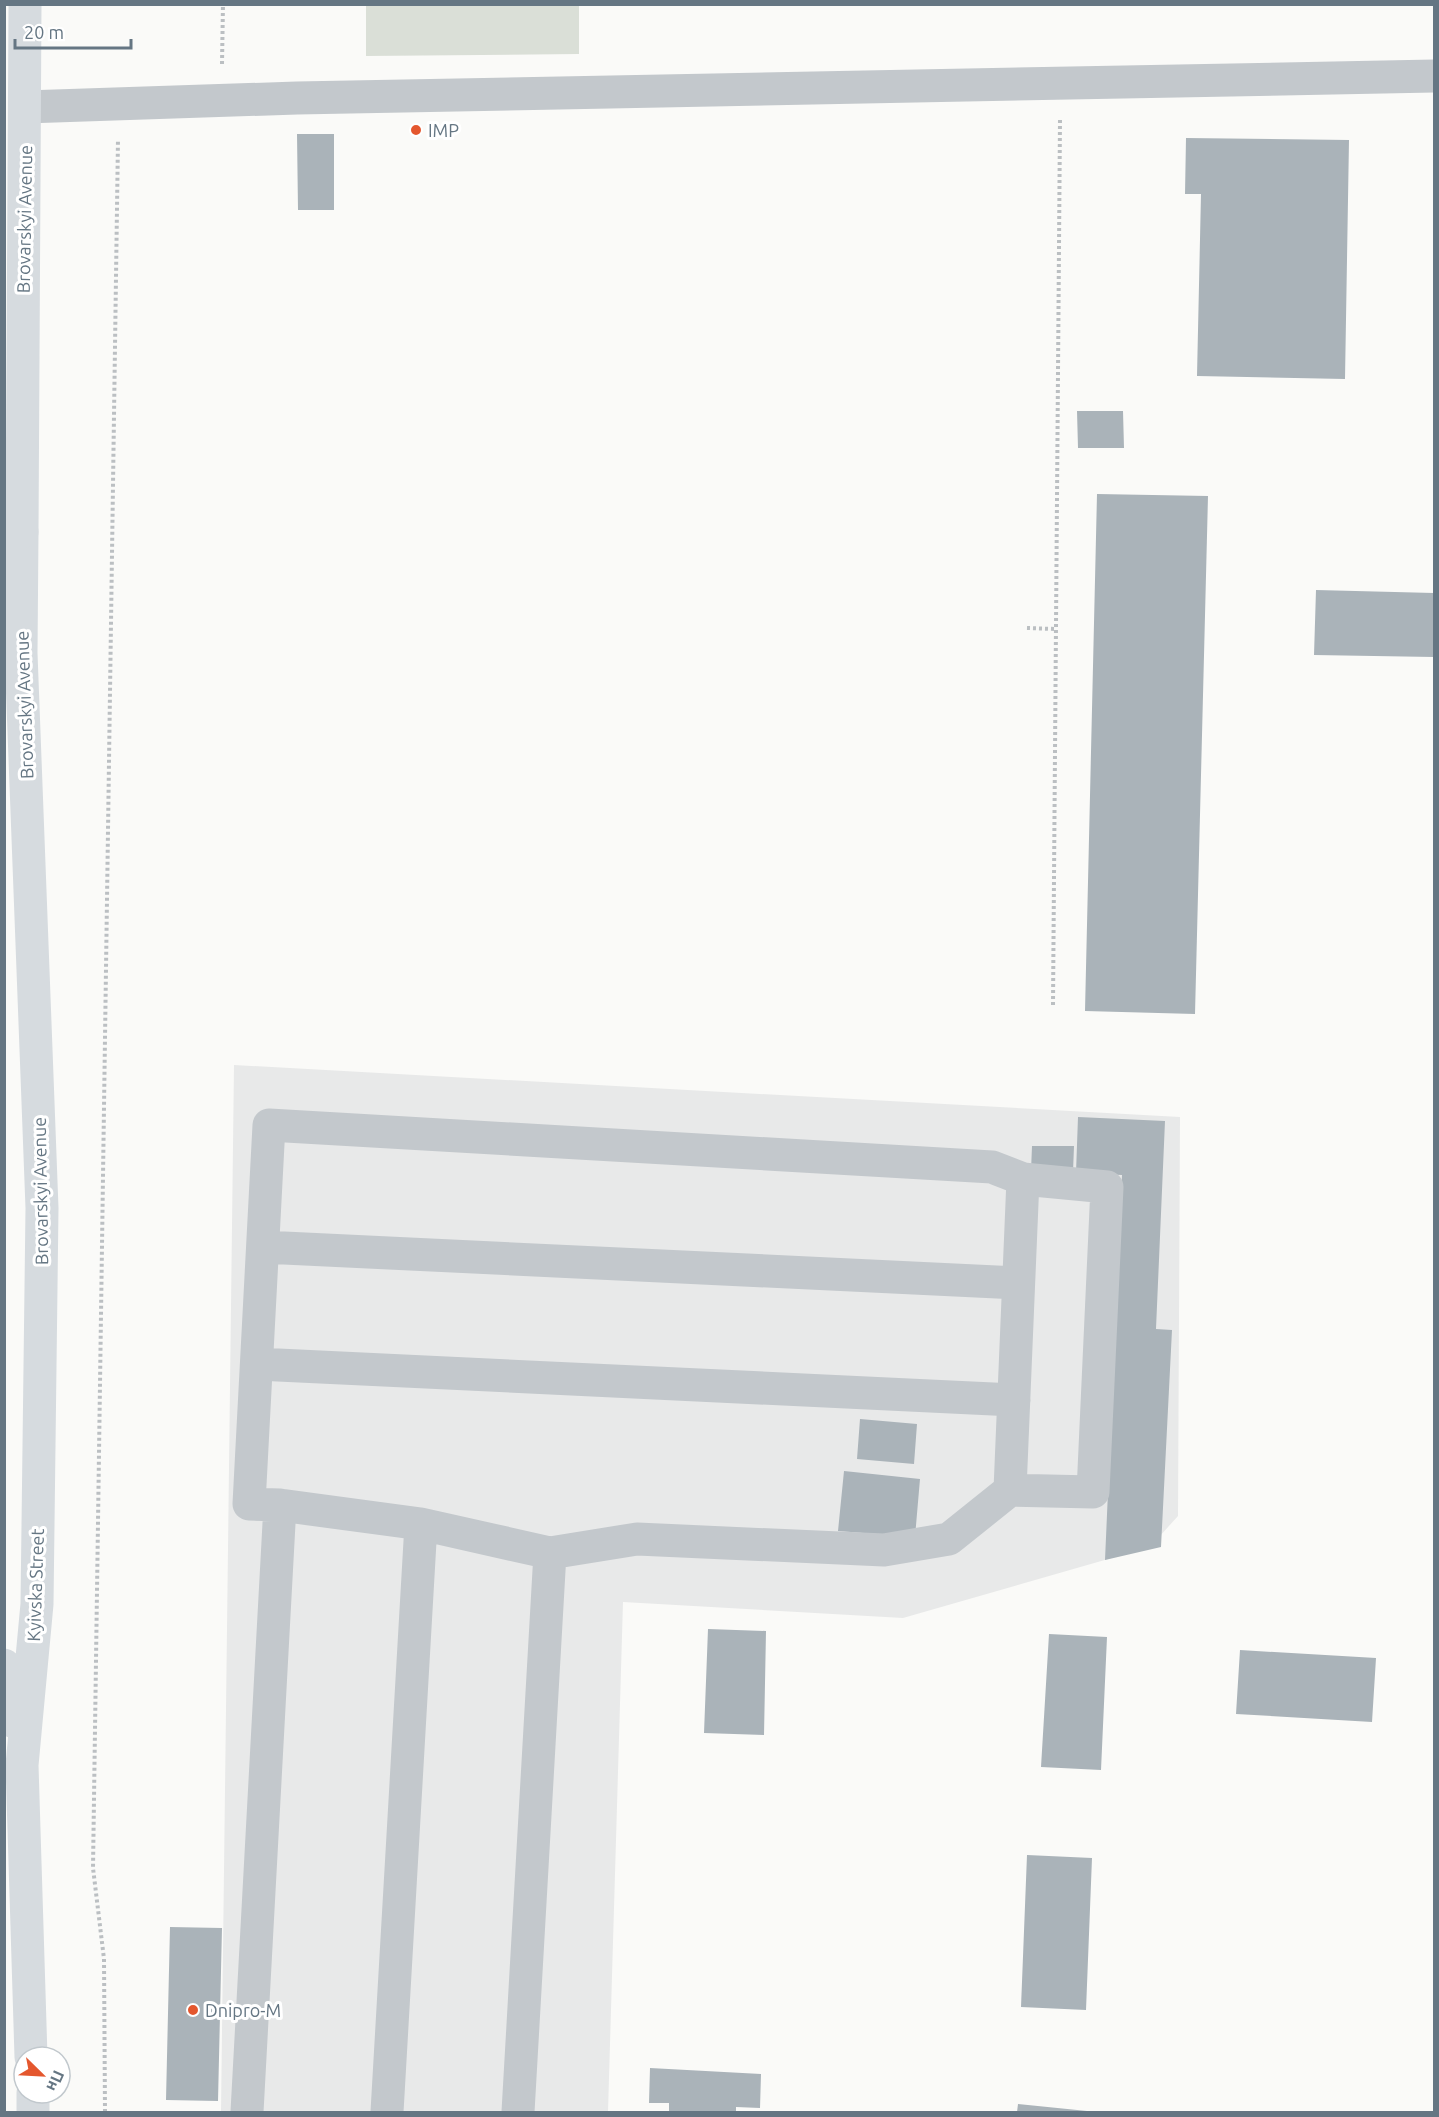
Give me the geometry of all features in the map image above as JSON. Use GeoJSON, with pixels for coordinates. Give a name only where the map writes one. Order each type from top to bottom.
{"type":"FeatureCollection","features":[{"type":"Feature","properties":{"kind":"main road","name":"Brovarskyi Avenue"},"geometry":{"type":"LineString","coordinates":[[26,4],[25,107],[13,440],[13,532],[21,653],[42,1208],[39,1405]]}},
{"type":"Feature","properties":{"kind":"main road","name":"Kyivska Street"},"geometry":{"type":"LineString","coordinates":[[31,2045],[22,1765],[37,1604],[39,1405]]}},
{"type":"Feature","properties":{"kind":"main road","name":"Kyivska Street"},"geometry":{"type":"LineString","coordinates":[[4,1665],[22,1765]]}},
{"type":"Feature","properties":{"kind":"lane"},"geometry":{"type":"LineString","coordinates":[[25,107],[1434,76]]}},
{"type":"Feature","properties":{"kind":"lane"},"geometry":{"type":"LineString","coordinates":[[269,1125],[992,1167],[1023,1179],[1107,1187],[1093,1492],[1010,1490],[949,1539],[884,1550],[637,1539],[550,1553],[422,1524],[280,1505],[249,1504],[269,1125]]}},
{"type":"Feature","properties":{"kind":"lane"},"geometry":{"type":"LineString","coordinates":[[1010,1490],[1023,1179]]}},
{"type":"Feature","properties":{"kind":"lane"},"geometry":{"type":"LineString","coordinates":[[263,1247],[1018,1282]]}},
{"type":"Feature","properties":{"kind":"lane"},"geometry":{"type":"LineString","coordinates":[[257,1365],[1014,1400]]}},
{"type":"Feature","properties":{"kind":"lane"},"geometry":{"type":"LineString","coordinates":[[247,2112],[280,1505]]}},
{"type":"Feature","properties":{"kind":"lane"},"geometry":{"type":"LineString","coordinates":[[387,2112],[422,1524]]}},
{"type":"Feature","properties":{"kind":"lane"},"geometry":{"type":"LineString","coordinates":[[518,2112],[550,1553]]}},
{"type":"Feature","properties":{"kind":"path"},"geometry":{"type":"LineString","coordinates":[[221,101],[223,4]]}},
{"type":"Feature","properties":{"kind":"path"},"geometry":{"type":"LineString","coordinates":[[1053,1005],[1060,84]]}},
{"type":"Feature","properties":{"kind":"path"},"geometry":{"type":"LineString","coordinates":[[105,2112],[104,1959],[93,1868],[118,105]]}},
{"type":"Feature","properties":{"kind":"path"},"geometry":{"type":"LineString","coordinates":[[1027,628],[1055,629]]}},
{"type":"Feature","properties":{"kind":"shaded area"},"geometry":{"type":"Polygon","coordinates":[[[366,5],[579,5],[579,54],[366,56],[366,5]]]}},
{"type":"Feature","properties":{"kind":"shaded area"},"geometry":{"type":"Polygon","coordinates":[[[234,1065],[1180,1117],[1178,1516],[1150,1547],[903,1618],[623,1602],[608,2112],[221,2112],[234,1065]]]}},
{"type":"Feature","properties":{"kind":"building"},"geometry":{"type":"Polygon","coordinates":[[[297,134],[334,134],[334,210],[298,210],[297,134]]]}},
{"type":"Feature","properties":{"kind":"building"},"geometry":{"type":"Polygon","coordinates":[[[1186,138],[1349,140],[1345,379],[1197,376],[1201,194],[1185,194],[1186,138]]]}},
{"type":"Feature","properties":{"kind":"building"},"geometry":{"type":"Polygon","coordinates":[[[1077,411],[1123,411],[1124,448],[1078,448],[1077,411]]]}},
{"type":"Feature","properties":{"kind":"building"},"geometry":{"type":"Polygon","coordinates":[[[1097,494],[1208,496],[1195,1014],[1085,1011],[1097,494]]]}},
{"type":"Feature","properties":{"kind":"building"},"geometry":{"type":"Polygon","coordinates":[[[1316,590],[1434,593],[1434,657],[1314,655],[1316,590]]]}},
{"type":"Feature","properties":{"kind":"building"},"geometry":{"type":"Polygon","coordinates":[[[1078,1117],[1165,1121],[1156,1329],[1172,1330],[1161,1547],[1105,1560],[1122,1175],[1076,1173],[1078,1117]]]}},
{"type":"Feature","properties":{"kind":"building"},"geometry":{"type":"Polygon","coordinates":[[[1032,1146],[1074,1146],[1073,1172],[1031,1171],[1032,1146]]]}},
{"type":"Feature","properties":{"kind":"building"},"geometry":{"type":"Polygon","coordinates":[[[860,1419],[917,1424],[914,1464],[857,1459],[860,1419]]]}},
{"type":"Feature","properties":{"kind":"building"},"geometry":{"type":"Polygon","coordinates":[[[844,1471],[920,1479],[915,1537],[838,1531],[844,1471]]]}},
{"type":"Feature","properties":{"kind":"building"},"geometry":{"type":"Polygon","coordinates":[[[708,1629],[766,1631],[764,1735],[704,1733],[708,1629]]]}},
{"type":"Feature","properties":{"kind":"building"},"geometry":{"type":"Polygon","coordinates":[[[1049,1634],[1107,1637],[1101,1770],[1041,1767],[1049,1634]]]}},
{"type":"Feature","properties":{"kind":"building"},"geometry":{"type":"Polygon","coordinates":[[[1240,1650],[1376,1658],[1372,1722],[1236,1714],[1240,1650]]]}},
{"type":"Feature","properties":{"kind":"building"},"geometry":{"type":"Polygon","coordinates":[[[1027,1855],[1092,1858],[1086,2010],[1021,2007],[1027,1855]]]}},
{"type":"Feature","properties":{"kind":"building"},"geometry":{"type":"Polygon","coordinates":[[[170,1927],[222,1928],[218,2101],[166,2100],[170,1927]]]}},
{"type":"Feature","properties":{"kind":"building"},"geometry":{"type":"Polygon","coordinates":[[[650,2068],[761,2074],[760,2108],[736,2107],[736,2112],[669,2112],[669,2103],[649,2103],[650,2068]]]}},
{"type":"Feature","properties":{"kind":"building"},"geometry":{"type":"Polygon","coordinates":[[[1018,2104],[1087,2111],[1087,2112],[1017,2112],[1018,2104]]]}},
{"type":"Feature","properties":{"kind":"place","name":"ІМР"},"geometry":{"type":"Point","coordinates":[416,130]}},
{"type":"Feature","properties":{"kind":"place","name":"Dnipro-M"},"geometry":{"type":"Point","coordinates":[193,2010]}}]}
